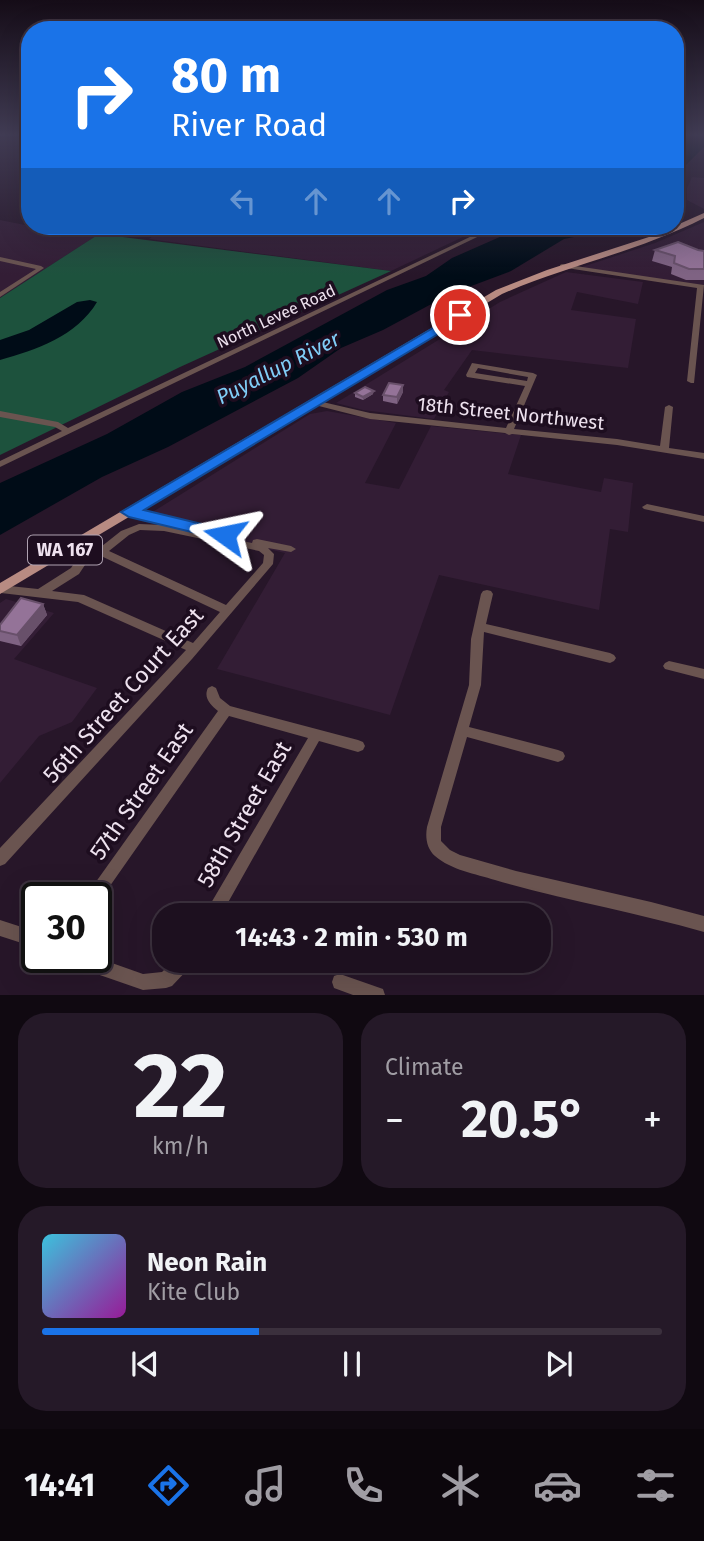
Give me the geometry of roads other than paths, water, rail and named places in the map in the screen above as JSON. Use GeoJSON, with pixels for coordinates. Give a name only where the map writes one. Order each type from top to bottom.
{"type":"FeatureCollection","features":[{"type":"Feature","properties":{"kind":"main road","name":"WA 167"},"geometry":{"type":"LineString","coordinates":[[684,224],[704,215]]}},
{"type":"Feature","properties":{"kind":"main road","name":"WA 167"},"geometry":{"type":"LineString","coordinates":[[1,589],[498,292],[562,266],[659,235]]}},
{"type":"Feature","properties":{"kind":"street","name":"North Levee Road"},"geometry":{"type":"LineString","coordinates":[[0,464],[478,235]]}},
{"type":"Feature","properties":{"kind":"street"},"geometry":{"type":"LineString","coordinates":[[0,259],[41,268],[0,295]]}},
{"type":"Feature","properties":{"kind":"street"},"geometry":{"type":"LineString","coordinates":[[562,266],[702,287],[691,381]]}},
{"type":"Feature","properties":{"kind":"street"},"geometry":{"type":"LineString","coordinates":[[509,432],[533,375],[475,365],[470,375],[529,384]]}},
{"type":"Feature","properties":{"kind":"street","name":"18th Street Northwest"},"geometry":{"type":"LineString","coordinates":[[314,402],[370,416],[664,449],[704,456]]}},
{"type":"Feature","properties":{"kind":"street"},"geometry":{"type":"LineString","coordinates":[[664,449],[669,407]]}},
{"type":"Feature","properties":{"kind":"street"},"geometry":{"type":"LineString","coordinates":[[0,414],[58,425],[67,430]]}},
{"type":"Feature","properties":{"kind":"street"},"geometry":{"type":"LineString","coordinates":[[647,507],[704,519]]}},
{"type":"Feature","properties":{"kind":"street"},"geometry":{"type":"LineString","coordinates":[[129,512],[291,549]]}},
{"type":"Feature","properties":{"kind":"street","name":"56th Street Court East"},"geometry":{"type":"LineString","coordinates":[[0,859],[228,611],[268,564],[269,554],[262,548],[148,526],[125,533],[101,552]]}},
{"type":"Feature","properties":{"kind":"street"},"geometry":{"type":"LineString","coordinates":[[41,593],[75,571],[83,559],[101,552],[228,611]]}},
{"type":"Feature","properties":{"kind":"street"},"geometry":{"type":"LineString","coordinates":[[1,589],[80,598],[193,648]]}},
{"type":"Feature","properties":{"kind":"street"},"geometry":{"type":"LineString","coordinates":[[487,594],[479,626],[475,684],[433,831],[436,846],[456,860],[532,884],[649,909],[704,924]]}},
{"type":"Feature","properties":{"kind":"street"},"geometry":{"type":"LineString","coordinates":[[479,626],[610,658]]}},
{"type":"Feature","properties":{"kind":"street"},"geometry":{"type":"LineString","coordinates":[[670,666],[704,674]]}},
{"type":"Feature","properties":{"kind":"street"},"geometry":{"type":"LineString","coordinates":[[212,691],[214,701],[226,710],[358,746]]}},
{"type":"Feature","properties":{"kind":"street","name":"57th Street East"},"geometry":{"type":"LineString","coordinates":[[104,882],[226,710]]}},
{"type":"Feature","properties":{"kind":"street"},"geometry":{"type":"LineString","coordinates":[[461,730],[558,756]]}},
{"type":"Feature","properties":{"kind":"street","name":"58th Street East"},"geometry":{"type":"LineString","coordinates":[[219,903],[316,735]]}},
{"type":"Feature","properties":{"kind":"street"},"geometry":{"type":"LineString","coordinates":[[0,928],[21,935]]}},
{"type":"Feature","properties":{"kind":"street"},"geometry":{"type":"LineString","coordinates":[[112,971],[143,982],[157,982],[175,973]]}},
{"type":"Feature","properties":{"kind":"street"},"geometry":{"type":"LineString","coordinates":[[340,982],[377,995]]}},
{"type":"Feature","properties":{"kind":"water","name":"Puyallup River"},"geometry":{"type":"Polygon","coordinates":[[[504,235],[584,235],[564,239],[511,271],[450,294],[383,330],[341,348],[298,378],[168,447],[102,477],[0,535],[0,483],[107,434],[182,392],[245,367],[387,290],[426,276],[452,258],[504,235]]]}},
{"type":"Feature","properties":{"kind":"water"},"geometry":{"type":"Polygon","coordinates":[[[77,302],[97,302],[89,314],[67,333],[28,352],[0,360],[0,340],[29,330],[77,302]]]}}]}
